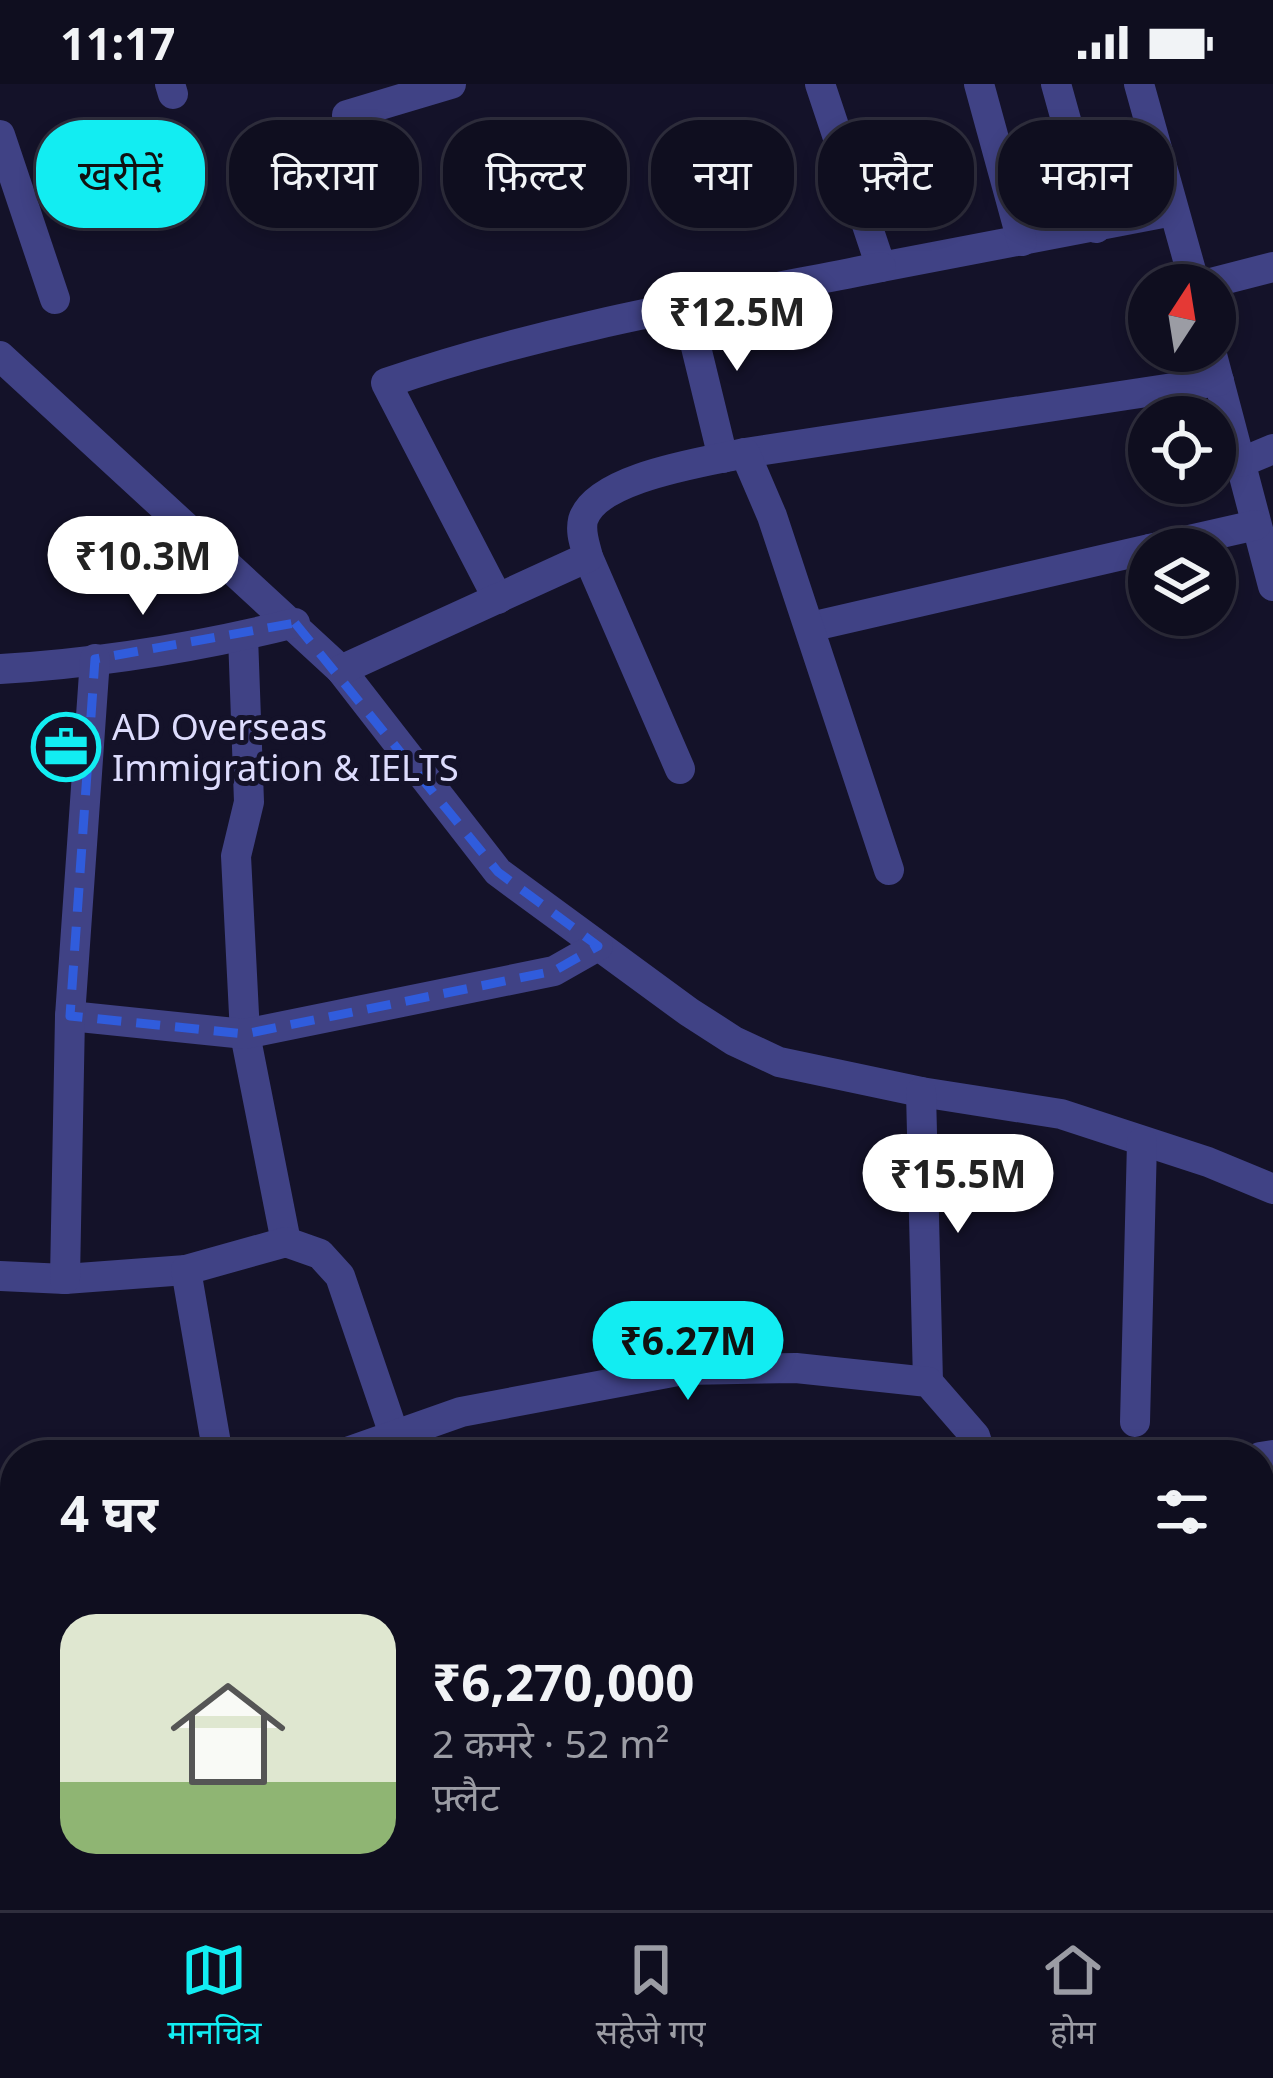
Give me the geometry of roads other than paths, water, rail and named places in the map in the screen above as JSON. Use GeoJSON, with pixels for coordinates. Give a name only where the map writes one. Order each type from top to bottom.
{"type":"FeatureCollection","features":[{"type":"Feature","properties":{"kind":"street"},"geometry":{"type":"LineString","coordinates":[[346,115],[451,84]]}},
{"type":"Feature","properties":{"kind":"street"},"geometry":{"type":"LineString","coordinates":[[820,84],[881,266]]}},
{"type":"Feature","properties":{"kind":"street"},"geometry":{"type":"LineString","coordinates":[[979,84],[1022,241]]}},
{"type":"Feature","properties":{"kind":"street"},"geometry":{"type":"LineString","coordinates":[[1056,84],[1066,120]]}},
{"type":"Feature","properties":{"kind":"street"},"geometry":{"type":"LineString","coordinates":[[1139,84],[1149,120]]}},
{"type":"Feature","properties":{"kind":"street"},"geometry":{"type":"LineString","coordinates":[[0,135],[55,299]]}},
{"type":"Feature","properties":{"kind":"street"},"geometry":{"type":"LineString","coordinates":[[1174,214],[1192,264]]}},
{"type":"Feature","properties":{"kind":"street"},"geometry":{"type":"LineString","coordinates":[[498,599],[386,383],[458,358],[686,306],[1096,228]]}},
{"type":"Feature","properties":{"kind":"street"},"geometry":{"type":"LineString","coordinates":[[1236,276],[1273,266]]}},
{"type":"Feature","properties":{"kind":"street"},"geometry":{"type":"LineString","coordinates":[[686,306],[734,456],[772,515],[889,870]]}},
{"type":"Feature","properties":{"kind":"street"},"geometry":{"type":"LineString","coordinates":[[0,356],[341,670],[498,872],[689,1012],[778,1062],[921,1092],[1061,1114],[1208,1162],[1273,1189]]}},
{"type":"Feature","properties":{"kind":"street"},"geometry":{"type":"LineString","coordinates":[[680,769],[588,557],[581,533],[584,518],[597,499],[632,481],[734,456],[1183,372]]}},
{"type":"Feature","properties":{"kind":"street"},"geometry":{"type":"LineString","coordinates":[[1217,372],[1273,586]]}},
{"type":"Feature","properties":{"kind":"street"},"geometry":{"type":"LineString","coordinates":[[1242,462],[1273,449]]}},
{"type":"Feature","properties":{"kind":"street"},"geometry":{"type":"LineString","coordinates":[[1236,530],[1256,525]]}},
{"type":"Feature","properties":{"kind":"street"},"geometry":{"type":"LineString","coordinates":[[810,628],[1128,554]]}},
{"type":"Feature","properties":{"kind":"street"},"geometry":{"type":"LineString","coordinates":[[341,670],[588,557]]}},
{"type":"Feature","properties":{"kind":"street"},"geometry":{"type":"LineString","coordinates":[[0,669],[243,636],[295,623]]}},
{"type":"Feature","properties":{"kind":"street"},"geometry":{"type":"LineString","coordinates":[[243,636],[249,802],[236,856],[245,1034],[286,1242]]}},
{"type":"Feature","properties":{"kind":"street"},"geometry":{"type":"LineString","coordinates":[[65,1279],[70,1016],[95,659]]}},
{"type":"Feature","properties":{"kind":"street"},"geometry":{"type":"LineString","coordinates":[[70,1016],[245,1034],[554,971],[598,946]]}},
{"type":"Feature","properties":{"kind":"street"},"geometry":{"type":"LineString","coordinates":[[921,1092],[928,1382],[976,1440]]}},
{"type":"Feature","properties":{"kind":"street"},"geometry":{"type":"LineString","coordinates":[[1135,1422],[1142,1142]]}},
{"type":"Feature","properties":{"kind":"street"},"geometry":{"type":"LineString","coordinates":[[0,1276],[65,1279],[186,1270],[286,1242],[320,1253],[340,1276],[396,1440]]}},
{"type":"Feature","properties":{"kind":"street"},"geometry":{"type":"LineString","coordinates":[[186,1270],[215,1440]]}},
{"type":"Feature","properties":{"kind":"street"},"geometry":{"type":"LineString","coordinates":[[409,1440],[461,1412],[683,1370],[796,1368],[928,1382]]}},
{"type":"Feature","properties":{"kind":"place","name":"AD Overseas Immigration & IELTS"},"geometry":{"type":"Point","coordinates":[66,747]}}]}
